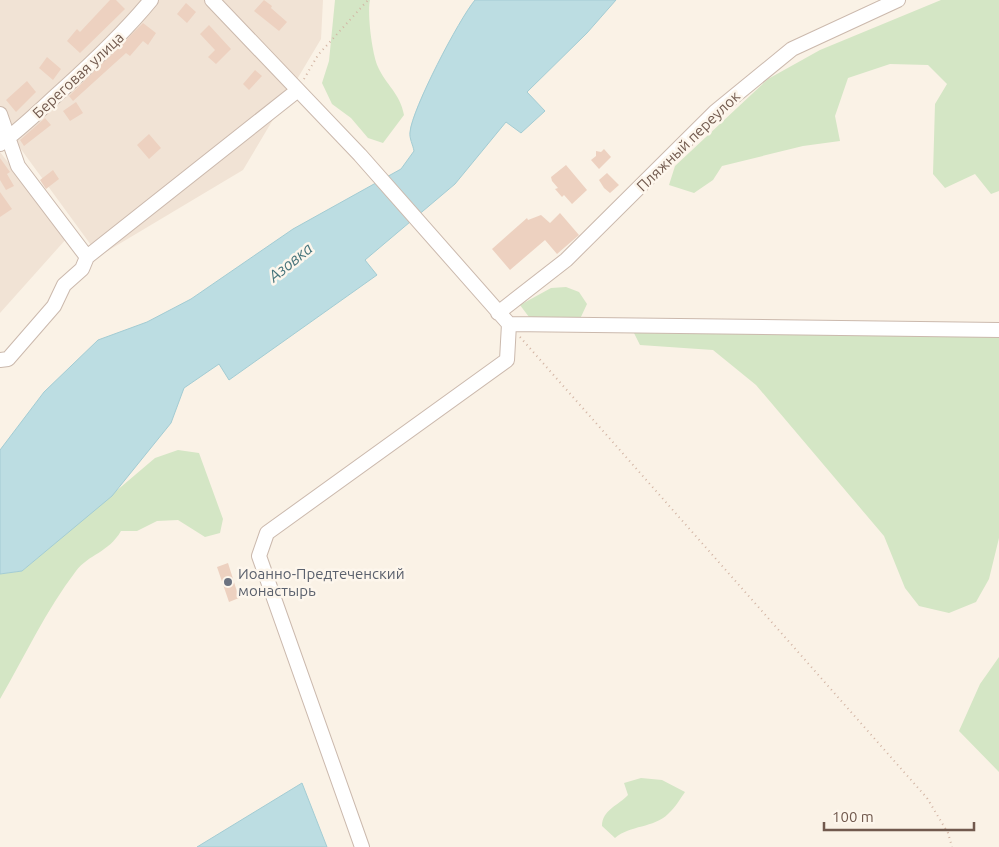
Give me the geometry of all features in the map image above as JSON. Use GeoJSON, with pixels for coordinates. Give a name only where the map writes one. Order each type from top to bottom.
{"type":"FeatureCollection","features":[{"type":"Feature","properties":{"kind":"street","name":"Береговая улица"},"geometry":{"type":"LineString","coordinates":[[4,141],[122,33],[151,0]]}},
{"type":"Feature","properties":{"kind":"street"},"geometry":{"type":"LineString","coordinates":[[212,0],[360,155],[504,318],[507,360],[267,533],[259,556],[362,847]]}},
{"type":"Feature","properties":{"kind":"street","name":"Пляжный переулок"},"geometry":{"type":"LineString","coordinates":[[504,318],[566,260],[715,112],[792,49],[898,0]]}},
{"type":"Feature","properties":{"kind":"street"},"geometry":{"type":"LineString","coordinates":[[0,360],[8,359],[54,306],[64,285],[82,269],[87,257],[298,90]]}},
{"type":"Feature","properties":{"kind":"street"},"geometry":{"type":"LineString","coordinates":[[0,114],[4,141],[18,166],[87,257]]}},
{"type":"Feature","properties":{"kind":"street"},"geometry":{"type":"LineString","coordinates":[[504,318],[999,330]]}},
{"type":"Feature","properties":{"kind":"path"},"geometry":{"type":"LineString","coordinates":[[298,90],[318,55],[368,0]]}},
{"type":"Feature","properties":{"kind":"path"},"geometry":{"type":"LineString","coordinates":[[504,318],[927,798],[948,834],[952,847]]}},
{"type":"Feature","properties":{"kind":"shaded area"},"geometry":{"type":"Polygon","coordinates":[[[0,0],[323,0],[321,39],[243,170],[99,256],[15,141],[0,146],[0,0]]]}},
{"type":"Feature","properties":{"kind":"shaded area"},"geometry":{"type":"Polygon","coordinates":[[[0,152],[67,238],[0,313],[0,152]]]}},
{"type":"Feature","properties":{"kind":"green space"},"geometry":{"type":"Polygon","coordinates":[[[335,0],[370,0],[372,44],[376,61],[381,73],[396,95],[404,115],[383,143],[368,138],[351,118],[332,104],[322,83],[329,61],[335,0]]]}},
{"type":"Feature","properties":{"kind":"green space"},"geometry":{"type":"Polygon","coordinates":[[[941,0],[999,0],[999,191],[991,194],[975,174],[945,188],[933,174],[935,104],[947,84],[928,65],[890,64],[848,78],[835,116],[840,141],[803,146],[722,166],[713,180],[694,193],[669,185],[675,166],[768,79],[820,50],[941,0]]]}},
{"type":"Feature","properties":{"kind":"green space"},"geometry":{"type":"Polygon","coordinates":[[[566,287],[579,292],[587,304],[580,319],[529,317],[520,305],[551,288],[566,287]]]}},
{"type":"Feature","properties":{"kind":"green space"},"geometry":{"type":"Polygon","coordinates":[[[634,333],[999,336],[999,538],[989,579],[976,602],[949,613],[919,606],[905,588],[884,536],[756,385],[713,350],[640,345],[634,333]]]}},
{"type":"Feature","properties":{"kind":"green space"},"geometry":{"type":"Polygon","coordinates":[[[178,450],[199,453],[223,519],[220,533],[205,537],[178,520],[157,521],[137,531],[121,531],[110,544],[81,565],[65,586],[45,617],[0,699],[0,574],[22,571],[155,458],[178,450]]]}},
{"type":"Feature","properties":{"kind":"green space"},"geometry":{"type":"Polygon","coordinates":[[[999,657],[999,772],[959,731],[980,684],[999,657]]]}},
{"type":"Feature","properties":{"kind":"green space"},"geometry":{"type":"Polygon","coordinates":[[[641,778],[662,780],[685,792],[673,809],[662,819],[628,831],[615,838],[602,826],[603,820],[608,812],[628,795],[624,783],[641,778]]]}},
{"type":"Feature","properties":{"kind":"water","name":"Азовка"},"geometry":{"type":"Polygon","coordinates":[[[475,0],[616,0],[587,33],[527,92],[545,111],[521,133],[506,122],[455,184],[365,260],[377,275],[229,380],[219,364],[184,388],[171,423],[112,496],[22,571],[0,574],[0,450],[44,392],[98,340],[147,322],[191,299],[293,229],[401,169],[414,151],[410,132],[427,85],[458,25],[475,0]]]}},
{"type":"Feature","properties":{"kind":"water"},"geometry":{"type":"Polygon","coordinates":[[[302,783],[327,847],[197,847],[302,783]]]}},
{"type":"Feature","properties":{"kind":"building"},"geometry":{"type":"Polygon","coordinates":[[[110,0],[116,0],[125,9],[80,53],[67,41],[77,29],[80,32],[110,0]]]}},
{"type":"Feature","properties":{"kind":"building"},"geometry":{"type":"Polygon","coordinates":[[[264,0],[287,22],[279,31],[254,11],[264,0]]]}},
{"type":"Feature","properties":{"kind":"building"},"geometry":{"type":"Polygon","coordinates":[[[186,3],[196,12],[187,23],[177,14],[186,3]]]}},
{"type":"Feature","properties":{"kind":"building"},"geometry":{"type":"Polygon","coordinates":[[[143,23],[156,33],[148,45],[143,41],[130,56],[126,53],[73,101],[69,96],[143,23]]]}},
{"type":"Feature","properties":{"kind":"building"},"geometry":{"type":"Polygon","coordinates":[[[209,25],[231,49],[216,64],[208,57],[215,50],[200,34],[209,25]]]}},
{"type":"Feature","properties":{"kind":"building"},"geometry":{"type":"Polygon","coordinates":[[[47,57],[61,69],[53,80],[39,68],[47,57]]]}},
{"type":"Feature","properties":{"kind":"building"},"geometry":{"type":"Polygon","coordinates":[[[255,70],[262,76],[249,90],[243,84],[255,70]]]}},
{"type":"Feature","properties":{"kind":"building"},"geometry":{"type":"Polygon","coordinates":[[[27,81],[36,92],[16,112],[6,100],[27,81]]]}},
{"type":"Feature","properties":{"kind":"building"},"geometry":{"type":"Polygon","coordinates":[[[76,102],[83,113],[70,121],[63,111],[76,102]]]}},
{"type":"Feature","properties":{"kind":"building"},"geometry":{"type":"Polygon","coordinates":[[[45,118],[51,125],[24,146],[20,140],[45,118]]]}},
{"type":"Feature","properties":{"kind":"building"},"geometry":{"type":"Polygon","coordinates":[[[149,134],[161,148],[149,159],[137,145],[149,134]]]}},
{"type":"Feature","properties":{"kind":"building"},"geometry":{"type":"Polygon","coordinates":[[[604,149],[611,157],[599,169],[591,160],[596,156],[596,151],[601,152],[604,149]]]}},
{"type":"Feature","properties":{"kind":"building"},"geometry":{"type":"Polygon","coordinates":[[[0,158],[10,172],[7,174],[14,186],[6,190],[0,180],[0,158]]]}},
{"type":"Feature","properties":{"kind":"building"},"geometry":{"type":"Polygon","coordinates":[[[566,165],[587,190],[572,204],[555,189],[558,188],[551,177],[566,165]]]}},
{"type":"Feature","properties":{"kind":"building"},"geometry":{"type":"Polygon","coordinates":[[[53,170],[59,179],[46,189],[40,180],[53,170]]]}},
{"type":"Feature","properties":{"kind":"building"},"geometry":{"type":"Polygon","coordinates":[[[607,173],[619,185],[610,193],[599,180],[607,173]]]}},
{"type":"Feature","properties":{"kind":"building"},"geometry":{"type":"Polygon","coordinates":[[[0,192],[12,209],[0,217],[0,192]]]}},
{"type":"Feature","properties":{"kind":"building"},"geometry":{"type":"Polygon","coordinates":[[[560,213],[579,235],[557,254],[545,240],[510,270],[492,249],[527,218],[528,220],[541,215],[550,223],[560,213]]]}},
{"type":"Feature","properties":{"kind":"building","name":"Иоанно-Предтеченский монастырь"},"geometry":{"type":"Polygon","coordinates":[[[228,563],[239,598],[229,602],[217,567],[228,563]]]}},
{"type":"Feature","properties":{"kind":"place","name":"Иоанно-Предтеченский монастырь"},"geometry":{"type":"Point","coordinates":[228,582]}}]}
